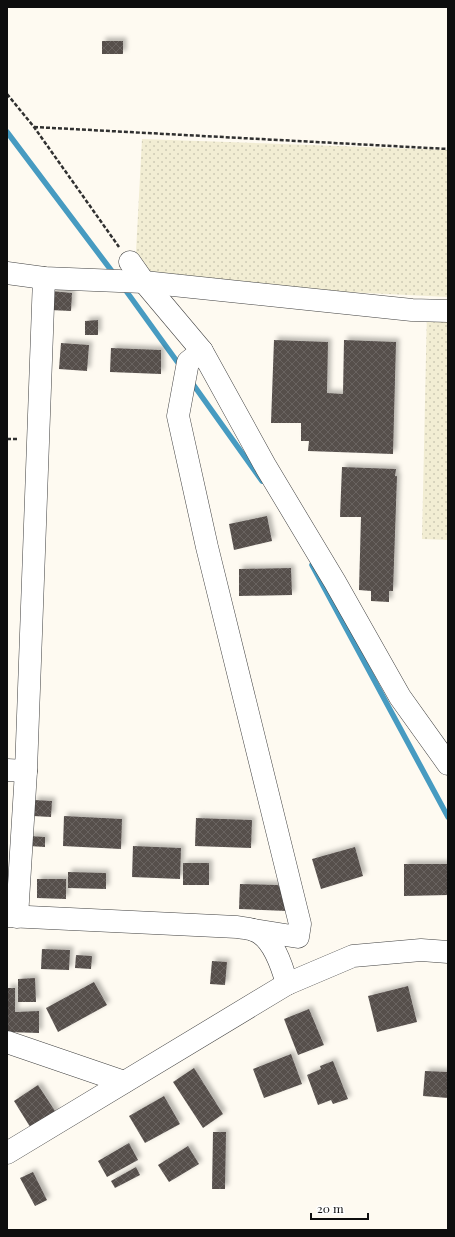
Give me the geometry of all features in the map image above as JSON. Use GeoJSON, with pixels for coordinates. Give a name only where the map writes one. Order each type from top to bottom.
{"type":"FeatureCollection","features":[{"type":"Feature","properties":{"kind":"street"},"geometry":{"type":"LineString","coordinates":[[130,262],[144,282],[202,351],[266,467],[335,582],[400,697],[448,764]]}},
{"type":"Feature","properties":{"kind":"street"},"geometry":{"type":"LineString","coordinates":[[7,273],[44,278],[144,282],[412,310],[448,311]]}},
{"type":"Feature","properties":{"kind":"street"},"geometry":{"type":"LineString","coordinates":[[44,278],[16,771],[12,916],[237,927],[298,937],[300,924],[207,547],[178,416],[188,362],[202,351]]}},
{"type":"Feature","properties":{"kind":"street"},"geometry":{"type":"LineString","coordinates":[[254,930],[268,942],[280,959],[287,984]]}},
{"type":"Feature","properties":{"kind":"street"},"geometry":{"type":"LineString","coordinates":[[7,1153],[287,984],[353,956],[421,950],[448,952]]}},
{"type":"Feature","properties":{"kind":"street"},"geometry":{"type":"LineString","coordinates":[[7,1042],[124,1082]]}},
{"type":"Feature","properties":{"kind":"path"},"geometry":{"type":"LineString","coordinates":[[7,94],[34,127],[130,262]]}},
{"type":"Feature","properties":{"kind":"path"},"geometry":{"type":"LineString","coordinates":[[34,127],[448,149]]}},
{"type":"Feature","properties":{"kind":"shaded area"},"geometry":{"type":"Polygon","coordinates":[[[142,139],[448,150],[448,297],[307,290],[148,271],[136,252],[142,139]]]}},
{"type":"Feature","properties":{"kind":"shaded area"},"geometry":{"type":"Polygon","coordinates":[[[427,310],[448,311],[448,540],[422,539],[427,310]]]}},
{"type":"Feature","properties":{"kind":"building"},"geometry":{"type":"Polygon","coordinates":[[[102,41],[123,41],[123,54],[102,54],[102,41]]]}},
{"type":"Feature","properties":{"kind":"building"},"geometry":{"type":"Polygon","coordinates":[[[51,291],[72,293],[71,311],[50,310],[51,291]]]}},
{"type":"Feature","properties":{"kind":"building"},"geometry":{"type":"Polygon","coordinates":[[[98,320],[98,335],[85,335],[85,321],[98,320]]]}},
{"type":"Feature","properties":{"kind":"building"},"geometry":{"type":"Polygon","coordinates":[[[274,340],[328,342],[327,393],[343,394],[344,340],[396,342],[393,454],[308,451],[309,441],[301,441],[301,423],[271,423],[274,340]]]}},
{"type":"Feature","properties":{"kind":"building"},"geometry":{"type":"Polygon","coordinates":[[[61,343],[89,345],[87,371],[59,369],[61,343]]]}},
{"type":"Feature","properties":{"kind":"building"},"geometry":{"type":"Polygon","coordinates":[[[111,348],[161,350],[161,374],[110,372],[111,348]]]}},
{"type":"Feature","properties":{"kind":"building"},"geometry":{"type":"Polygon","coordinates":[[[342,467],[396,469],[393,591],[389,591],[389,602],[371,601],[371,591],[359,590],[361,517],[340,517],[342,467]]]}},
{"type":"Feature","properties":{"kind":"building"},"geometry":{"type":"Polygon","coordinates":[[[267,516],[272,541],[234,550],[229,524],[267,516]]]}},
{"type":"Feature","properties":{"kind":"building"},"geometry":{"type":"Polygon","coordinates":[[[291,568],[292,595],[239,596],[239,569],[291,568]]]}},
{"type":"Feature","properties":{"kind":"building"},"geometry":{"type":"Polygon","coordinates":[[[34,800],[52,801],[51,817],[33,816],[34,800]]]}},
{"type":"Feature","properties":{"kind":"building"},"geometry":{"type":"Polygon","coordinates":[[[64,816],[122,819],[121,849],[63,846],[64,816]]]}},
{"type":"Feature","properties":{"kind":"building"},"geometry":{"type":"Polygon","coordinates":[[[196,818],[252,820],[251,848],[195,846],[196,818]]]}},
{"type":"Feature","properties":{"kind":"building"},"geometry":{"type":"Polygon","coordinates":[[[29,836],[45,837],[45,847],[29,846],[29,836]]]}},
{"type":"Feature","properties":{"kind":"building"},"geometry":{"type":"Polygon","coordinates":[[[133,846],[181,848],[180,879],[132,877],[133,846]]]}},
{"type":"Feature","properties":{"kind":"building"},"geometry":{"type":"Polygon","coordinates":[[[355,847],[363,876],[321,889],[312,859],[355,847]]]}},
{"type":"Feature","properties":{"kind":"building"},"geometry":{"type":"Polygon","coordinates":[[[183,863],[209,863],[209,885],[183,885],[183,863]]]}},
{"type":"Feature","properties":{"kind":"building"},"geometry":{"type":"Polygon","coordinates":[[[404,864],[448,864],[448,895],[404,896],[404,864]]]}},
{"type":"Feature","properties":{"kind":"building"},"geometry":{"type":"Polygon","coordinates":[[[68,872],[106,873],[106,889],[68,888],[68,872]]]}},
{"type":"Feature","properties":{"kind":"building"},"geometry":{"type":"Polygon","coordinates":[[[37,879],[66,879],[66,899],[37,898],[37,879]]]}},
{"type":"Feature","properties":{"kind":"building"},"geometry":{"type":"Polygon","coordinates":[[[240,884],[278,885],[282,890],[288,911],[239,909],[240,884]]]}},
{"type":"Feature","properties":{"kind":"building"},"geometry":{"type":"Polygon","coordinates":[[[42,949],[70,950],[69,970],[41,969],[42,949]]]}},
{"type":"Feature","properties":{"kind":"building"},"geometry":{"type":"Polygon","coordinates":[[[76,955],[92,956],[91,969],[75,968],[76,955]]]}},
{"type":"Feature","properties":{"kind":"building"},"geometry":{"type":"Polygon","coordinates":[[[212,961],[227,962],[225,985],[210,984],[212,961]]]}},
{"type":"Feature","properties":{"kind":"building"},"geometry":{"type":"Polygon","coordinates":[[[35,978],[36,1002],[18,1002],[18,979],[35,978]]]}},
{"type":"Feature","properties":{"kind":"building"},"geometry":{"type":"Polygon","coordinates":[[[94,982],[107,1005],[58,1032],[46,1008],[94,982]]]}},
{"type":"Feature","properties":{"kind":"building"},"geometry":{"type":"Polygon","coordinates":[[[408,986],[417,1022],[377,1032],[368,996],[408,986]]]}},
{"type":"Feature","properties":{"kind":"building"},"geometry":{"type":"Polygon","coordinates":[[[7,988],[15,988],[15,1012],[39,1011],[39,1033],[7,1032],[7,988]]]}},
{"type":"Feature","properties":{"kind":"building"},"geometry":{"type":"Polygon","coordinates":[[[309,1009],[324,1045],[298,1055],[284,1019],[309,1009]]]}},
{"type":"Feature","properties":{"kind":"building"},"geometry":{"type":"Polygon","coordinates":[[[291,1054],[302,1084],[264,1098],[253,1069],[291,1054]]]}},
{"type":"Feature","properties":{"kind":"building"},"geometry":{"type":"Polygon","coordinates":[[[333,1061],[348,1099],[333,1104],[331,1100],[318,1105],[307,1075],[321,1069],[320,1066],[333,1061]]]}},
{"type":"Feature","properties":{"kind":"building"},"geometry":{"type":"Polygon","coordinates":[[[194,1068],[223,1114],[203,1128],[173,1082],[194,1068]]]}},
{"type":"Feature","properties":{"kind":"building"},"geometry":{"type":"Polygon","coordinates":[[[425,1071],[448,1072],[448,1098],[423,1096],[425,1071]]]}},
{"type":"Feature","properties":{"kind":"building"},"geometry":{"type":"Polygon","coordinates":[[[38,1085],[57,1114],[32,1130],[14,1101],[38,1085]]]}},
{"type":"Feature","properties":{"kind":"building"},"geometry":{"type":"Polygon","coordinates":[[[164,1096],[180,1124],[145,1143],[129,1116],[164,1096]]]}},
{"type":"Feature","properties":{"kind":"building"},"geometry":{"type":"Polygon","coordinates":[[[213,1132],[226,1132],[225,1189],[212,1189],[213,1132]]]}},
{"type":"Feature","properties":{"kind":"building"},"geometry":{"type":"Polygon","coordinates":[[[129,1143],[138,1160],[107,1177],[98,1161],[129,1143]]]}},
{"type":"Feature","properties":{"kind":"building"},"geometry":{"type":"Polygon","coordinates":[[[188,1146],[199,1164],[169,1182],[158,1165],[188,1146]]]}},
{"type":"Feature","properties":{"kind":"building"},"geometry":{"type":"Polygon","coordinates":[[[136,1167],[140,1175],[115,1188],[111,1181],[136,1167]]]}},
{"type":"Feature","properties":{"kind":"building"},"geometry":{"type":"Polygon","coordinates":[[[33,1172],[47,1200],[35,1206],[20,1178],[33,1172]]]}},
{"type":"Feature","properties":{"kind":"waterway"},"geometry":{"type":"LineString","coordinates":[[7,132],[114,274]]}},
{"type":"Feature","properties":{"kind":"waterway"},"geometry":{"type":"LineString","coordinates":[[124,288],[181,367]]}},
{"type":"Feature","properties":{"kind":"waterway"},"geometry":{"type":"LineString","coordinates":[[190,380],[262,481]]}},
{"type":"Feature","properties":{"kind":"waterway"},"geometry":{"type":"LineString","coordinates":[[312,565],[448,817]]}}]}
